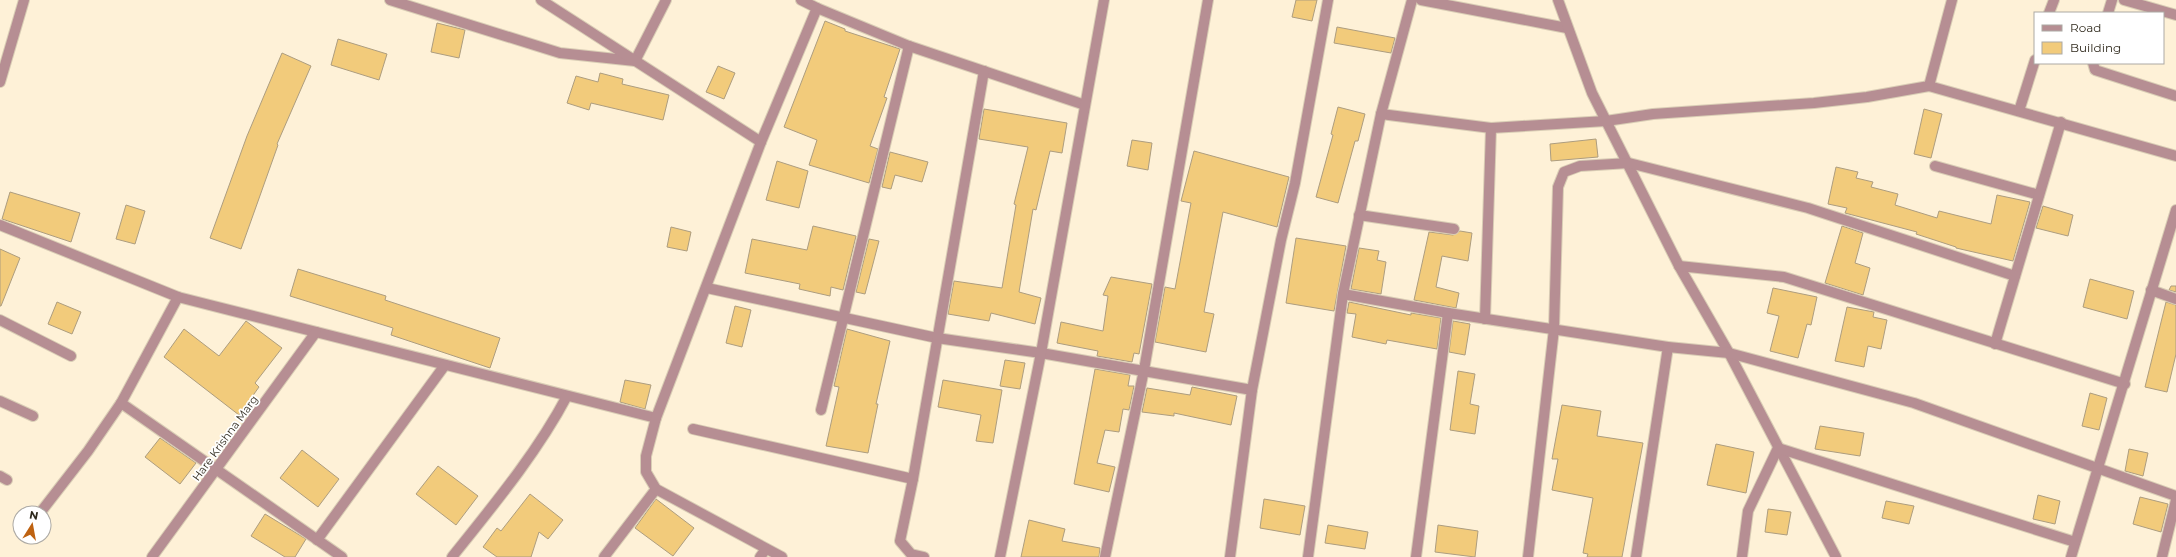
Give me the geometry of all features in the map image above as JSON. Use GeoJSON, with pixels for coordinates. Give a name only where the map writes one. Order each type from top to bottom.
{"type":"FeatureCollection","features":[{"type":"Feature","properties":{"kind":"street"},"geometry":{"type":"LineString","coordinates":[[0,82],[4,52],[24,0]]}},
{"type":"Feature","properties":{"kind":"street"},"geometry":{"type":"LineString","coordinates":[[390,0],[560,53],[635,61]]}},
{"type":"Feature","properties":{"kind":"street"},"geometry":{"type":"LineString","coordinates":[[635,61],[666,0]]}},
{"type":"Feature","properties":{"kind":"street"},"geometry":{"type":"LineString","coordinates":[[801,0],[909,46],[1085,105]]}},
{"type":"Feature","properties":{"kind":"street"},"geometry":{"type":"LineString","coordinates":[[1000,557],[1041,353],[1104,0]]}},
{"type":"Feature","properties":{"kind":"street"},"geometry":{"type":"LineString","coordinates":[[1105,557],[1144,370],[1208,0]]}},
{"type":"Feature","properties":{"kind":"street"},"geometry":{"type":"LineString","coordinates":[[1230,557],[1252,390],[1281,240],[1295,183],[1328,0]]}},
{"type":"Feature","properties":{"kind":"street"},"geometry":{"type":"LineString","coordinates":[[1308,557],[1342,294],[1381,114],[1412,0]]}},
{"type":"Feature","properties":{"kind":"street"},"geometry":{"type":"LineString","coordinates":[[1421,0],[1567,28]]}},
{"type":"Feature","properties":{"kind":"street"},"geometry":{"type":"LineString","coordinates":[[1558,0],[1592,94],[1679,266],[1730,353],[1778,448],[1836,557]]}},
{"type":"Feature","properties":{"kind":"street"},"geometry":{"type":"LineString","coordinates":[[1929,86],[1952,0]]}},
{"type":"Feature","properties":{"kind":"street"},"geometry":{"type":"LineString","coordinates":[[2050,12],[2054,0]]}},
{"type":"Feature","properties":{"kind":"street"},"geometry":{"type":"LineString","coordinates":[[2108,12],[2112,0]]}},
{"type":"Feature","properties":{"kind":"street"},"geometry":{"type":"LineString","coordinates":[[2124,0],[2163,12]]}},
{"type":"Feature","properties":{"kind":"street"},"geometry":{"type":"LineString","coordinates":[[543,1],[761,142]]}},
{"type":"Feature","properties":{"kind":"street"},"geometry":{"type":"LineString","coordinates":[[782,557],[763,553],[656,489],[646,472],[646,456],[656,418],[707,288],[761,142],[817,8]]}},
{"type":"Feature","properties":{"kind":"street"},"geometry":{"type":"LineString","coordinates":[[2164,12],[2176,16]]}},
{"type":"Feature","properties":{"kind":"street"},"geometry":{"type":"LineString","coordinates":[[821,410],[909,46]]}},
{"type":"Feature","properties":{"kind":"street"},"geometry":{"type":"LineString","coordinates":[[2019,111],[2034,63]]}},
{"type":"Feature","properties":{"kind":"street"},"geometry":{"type":"LineString","coordinates":[[2094,64],[2095,70],[2108,76],[2176,96]]}},
{"type":"Feature","properties":{"kind":"street"},"geometry":{"type":"LineString","coordinates":[[924,557],[911,554],[900,541],[913,479],[984,71]]}},
{"type":"Feature","properties":{"kind":"street"},"geometry":{"type":"LineString","coordinates":[[1381,114],[1491,128],[1606,121],[1653,114],[1867,98],[1929,86],[2061,122],[2176,156]]}},
{"type":"Feature","properties":{"kind":"street"},"geometry":{"type":"LineString","coordinates":[[1995,344],[2061,122]]}},
{"type":"Feature","properties":{"kind":"street"},"geometry":{"type":"LineString","coordinates":[[1485,319],[1491,128]]}},
{"type":"Feature","properties":{"kind":"street"},"geometry":{"type":"LineString","coordinates":[[1528,557],[1554,329],[1558,187],[1564,172],[1580,166],[1628,163],[1808,208],[2015,276]]}},
{"type":"Feature","properties":{"kind":"street"},"geometry":{"type":"LineString","coordinates":[[1935,166],[2039,195]]}},
{"type":"Feature","properties":{"kind":"street"},"geometry":{"type":"LineString","coordinates":[[2071,557],[2176,210]]}},
{"type":"Feature","properties":{"kind":"street"},"geometry":{"type":"LineString","coordinates":[[1359,215],[1454,229]]}},
{"type":"Feature","properties":{"kind":"street"},"geometry":{"type":"LineString","coordinates":[[0,225],[178,297],[656,418]]}},
{"type":"Feature","properties":{"kind":"street"},"geometry":{"type":"LineString","coordinates":[[1679,266],[1784,277],[2124,384]]}},
{"type":"Feature","properties":{"kind":"street"},"geometry":{"type":"LineString","coordinates":[[707,288],[843,319],[938,338],[1144,370],[1252,390]]}},
{"type":"Feature","properties":{"kind":"street"},"geometry":{"type":"LineString","coordinates":[[2151,290],[2176,298]]}},
{"type":"Feature","properties":{"kind":"street"},"geometry":{"type":"LineString","coordinates":[[1342,294],[1448,313],[1668,347],[1730,353],[1914,403],[2176,496]]}},
{"type":"Feature","properties":{"kind":"street"},"geometry":{"type":"LineString","coordinates":[[46,505],[88,451],[121,403],[178,297]]}},
{"type":"Feature","properties":{"kind":"street"},"geometry":{"type":"LineString","coordinates":[[1416,557],[1448,313]]}},
{"type":"Feature","properties":{"kind":"street"},"geometry":{"type":"LineString","coordinates":[[0,320],[71,356]]}},
{"type":"Feature","properties":{"kind":"street","name":"Hare Krishna Marg"},"geometry":{"type":"LineString","coordinates":[[152,557],[217,470],[316,332]]}},
{"type":"Feature","properties":{"kind":"street"},"geometry":{"type":"LineString","coordinates":[[1636,557],[1668,347]]}},
{"type":"Feature","properties":{"kind":"street"},"geometry":{"type":"LineString","coordinates":[[318,540],[445,365]]}},
{"type":"Feature","properties":{"kind":"street"},"geometry":{"type":"LineString","coordinates":[[452,557],[486,514],[554,420],[567,396]]}},
{"type":"Feature","properties":{"kind":"street"},"geometry":{"type":"LineString","coordinates":[[0,401],[33,416]]}},
{"type":"Feature","properties":{"kind":"street"},"geometry":{"type":"LineString","coordinates":[[121,403],[342,557]]}},
{"type":"Feature","properties":{"kind":"street"},"geometry":{"type":"LineString","coordinates":[[693,429],[913,479]]}},
{"type":"Feature","properties":{"kind":"street"},"geometry":{"type":"LineString","coordinates":[[1778,448],[2075,542]]}},
{"type":"Feature","properties":{"kind":"street"},"geometry":{"type":"LineString","coordinates":[[1742,557],[1748,511],[1778,448]]}},
{"type":"Feature","properties":{"kind":"street"},"geometry":{"type":"LineString","coordinates":[[604,557],[656,489]]}},
{"type":"Feature","properties":{"kind":"street"},"geometry":{"type":"LineString","coordinates":[[2162,557],[2176,500]]}},
{"type":"Feature","properties":{"kind":"building"},"geometry":{"type":"Polygon","coordinates":[[[1296,0],[1317,0],[1312,21],[1292,17],[1296,0]]]}},
{"type":"Feature","properties":{"kind":"building"},"geometry":{"type":"Polygon","coordinates":[[[825,21],[845,29],[845,31],[900,49],[884,97],[887,98],[870,146],[878,149],[869,183],[809,165],[817,140],[784,127],[825,21]]]}},
{"type":"Feature","properties":{"kind":"building"},"geometry":{"type":"Polygon","coordinates":[[[437,23],[465,30],[459,58],[431,52],[437,23]]]}},
{"type":"Feature","properties":{"kind":"building"},"geometry":{"type":"Polygon","coordinates":[[[1337,27],[1395,38],[1391,53],[1334,43],[1337,27]]]}},
{"type":"Feature","properties":{"kind":"building"},"geometry":{"type":"Polygon","coordinates":[[[338,39],[387,54],[379,80],[331,65],[338,39]]]}},
{"type":"Feature","properties":{"kind":"building"},"geometry":{"type":"Polygon","coordinates":[[[282,53],[311,66],[277,144],[278,145],[241,249],[210,238],[247,136],[282,53]]]}},
{"type":"Feature","properties":{"kind":"building"},"geometry":{"type":"Polygon","coordinates":[[[718,66],[735,73],[724,99],[706,92],[718,66]]]}},
{"type":"Feature","properties":{"kind":"building"},"geometry":{"type":"Polygon","coordinates":[[[600,73],[623,79],[622,84],[669,95],[663,120],[591,103],[589,110],[567,103],[576,76],[598,82],[600,73]]]}},
{"type":"Feature","properties":{"kind":"building"},"geometry":{"type":"Polygon","coordinates":[[[1338,107],[1365,114],[1358,141],[1355,141],[1338,203],[1316,197],[1333,135],[1331,134],[1338,107]]]}},
{"type":"Feature","properties":{"kind":"building"},"geometry":{"type":"Polygon","coordinates":[[[984,109],[1067,123],[1062,153],[1050,151],[1036,210],[1033,209],[1019,292],[1041,298],[1035,324],[991,313],[989,321],[948,314],[954,281],[1002,288],[1016,205],[1014,204],[1028,147],[979,139],[984,109]]]}},
{"type":"Feature","properties":{"kind":"building"},"geometry":{"type":"Polygon","coordinates":[[[1924,109],[1942,114],[1931,158],[1914,154],[1924,109]]]}},
{"type":"Feature","properties":{"kind":"building"},"geometry":{"type":"Polygon","coordinates":[[[1596,139],[1598,157],[1551,161],[1550,144],[1596,139]]]}},
{"type":"Feature","properties":{"kind":"building"},"geometry":{"type":"Polygon","coordinates":[[[1132,140],[1152,143],[1148,170],[1127,166],[1132,140]]]}},
{"type":"Feature","properties":{"kind":"building"},"geometry":{"type":"Polygon","coordinates":[[[1194,151],[1289,177],[1277,227],[1223,212],[1204,312],[1214,314],[1206,352],[1155,342],[1165,287],[1175,289],[1191,203],[1181,201],[1194,151]]]}},
{"type":"Feature","properties":{"kind":"building"},"geometry":{"type":"Polygon","coordinates":[[[890,152],[928,162],[922,182],[895,175],[891,189],[882,187],[890,152]]]}},
{"type":"Feature","properties":{"kind":"building"},"geometry":{"type":"Polygon","coordinates":[[[777,161],[808,171],[799,208],[766,200],[777,161]]]}},
{"type":"Feature","properties":{"kind":"building"},"geometry":{"type":"Polygon","coordinates":[[[1836,167],[1858,172],[1856,178],[1873,182],[1871,187],[1898,194],[1895,205],[1937,218],[1939,211],[1991,224],[1997,195],[2030,202],[2013,261],[1956,248],[1916,234],[1917,232],[1845,213],[1847,208],[1828,204],[1836,167]]]}},
{"type":"Feature","properties":{"kind":"building"},"geometry":{"type":"Polygon","coordinates":[[[10,192],[80,213],[71,242],[2,219],[10,192]]]}},
{"type":"Feature","properties":{"kind":"building"},"geometry":{"type":"Polygon","coordinates":[[[126,205],[145,211],[135,244],[116,239],[126,205]]]}},
{"type":"Feature","properties":{"kind":"building"},"geometry":{"type":"Polygon","coordinates":[[[2043,206],[2073,215],[2068,236],[2036,228],[2043,206]]]}},
{"type":"Feature","properties":{"kind":"building"},"geometry":{"type":"Polygon","coordinates":[[[813,226],[856,236],[843,290],[831,287],[830,296],[799,289],[800,284],[745,273],[752,239],[807,250],[813,226]]]}},
{"type":"Feature","properties":{"kind":"building"},"geometry":{"type":"Polygon","coordinates":[[[1842,226],[1863,233],[1855,263],[1870,268],[1863,295],[1825,283],[1842,226]]]}},
{"type":"Feature","properties":{"kind":"building"},"geometry":{"type":"Polygon","coordinates":[[[671,227],[691,232],[687,251],[667,247],[671,227]]]}},
{"type":"Feature","properties":{"kind":"building"},"geometry":{"type":"Polygon","coordinates":[[[1460,231],[1472,233],[1468,261],[1442,256],[1436,287],[1459,293],[1456,308],[1414,300],[1429,232],[1453,235],[1460,231]]]}},
{"type":"Feature","properties":{"kind":"building"},"geometry":{"type":"Polygon","coordinates":[[[1296,238],[1346,246],[1334,311],[1286,303],[1296,238]]]}},
{"type":"Feature","properties":{"kind":"building"},"geometry":{"type":"Polygon","coordinates":[[[869,239],[879,241],[865,294],[856,292],[869,239]]]}},
{"type":"Feature","properties":{"kind":"building"},"geometry":{"type":"Polygon","coordinates":[[[1359,248],[1379,251],[1377,260],[1386,262],[1381,294],[1351,289],[1359,248]]]}},
{"type":"Feature","properties":{"kind":"building"},"geometry":{"type":"Polygon","coordinates":[[[0,249],[20,258],[1,306],[0,306],[0,249]]]}},
{"type":"Feature","properties":{"kind":"building"},"geometry":{"type":"Polygon","coordinates":[[[298,269],[386,296],[385,300],[500,338],[490,368],[391,335],[393,328],[290,296],[298,269]]]}},
{"type":"Feature","properties":{"kind":"building"},"geometry":{"type":"Polygon","coordinates":[[[1111,277],[1152,284],[1139,354],[1134,353],[1132,362],[1097,356],[1098,351],[1057,343],[1061,322],[1103,331],[1108,296],[1103,295],[1111,277]]]}},
{"type":"Feature","properties":{"kind":"building"},"geometry":{"type":"Polygon","coordinates":[[[2090,279],[2134,291],[2127,319],[2083,307],[2090,279]]]}},
{"type":"Feature","properties":{"kind":"building"},"geometry":{"type":"Polygon","coordinates":[[[2171,286],[2176,286],[2176,292],[2169,290],[2171,286]]]}},
{"type":"Feature","properties":{"kind":"building"},"geometry":{"type":"Polygon","coordinates":[[[1773,288],[1817,297],[1811,325],[1807,324],[1798,358],[1770,351],[1779,316],[1767,313],[1773,288]]]}},
{"type":"Feature","properties":{"kind":"building"},"geometry":{"type":"Polygon","coordinates":[[[57,302],[81,312],[72,334],[48,324],[57,302]]]}},
{"type":"Feature","properties":{"kind":"building"},"geometry":{"type":"Polygon","coordinates":[[[1349,302],[1411,315],[1411,313],[1441,318],[1437,349],[1387,340],[1386,344],[1352,337],[1356,314],[1347,313],[1349,302]]]}},
{"type":"Feature","properties":{"kind":"building"},"geometry":{"type":"Polygon","coordinates":[[[2166,302],[2176,305],[2176,354],[2167,392],[2145,387],[2166,302]]]}},
{"type":"Feature","properties":{"kind":"building"},"geometry":{"type":"Polygon","coordinates":[[[735,306],[751,310],[742,347],[726,343],[735,306]]]}},
{"type":"Feature","properties":{"kind":"building"},"geometry":{"type":"Polygon","coordinates":[[[1847,307],[1874,312],[1873,317],[1887,320],[1881,349],[1868,346],[1864,367],[1835,361],[1847,307]]]}},
{"type":"Feature","properties":{"kind":"building"},"geometry":{"type":"Polygon","coordinates":[[[246,321],[282,348],[255,383],[259,387],[239,415],[164,357],[184,329],[219,356],[246,321]]]}},
{"type":"Feature","properties":{"kind":"building"},"geometry":{"type":"Polygon","coordinates":[[[1453,321],[1470,324],[1465,355],[1449,352],[1453,321]]]}},
{"type":"Feature","properties":{"kind":"building"},"geometry":{"type":"Polygon","coordinates":[[[847,329],[890,341],[876,404],[878,404],[868,453],[826,446],[839,387],[834,386],[847,329]]]}},
{"type":"Feature","properties":{"kind":"building"},"geometry":{"type":"Polygon","coordinates":[[[1005,360],[1025,363],[1020,389],[1000,386],[1005,360]]]}},
{"type":"Feature","properties":{"kind":"building"},"geometry":{"type":"Polygon","coordinates":[[[1095,369],[1130,375],[1128,386],[1134,386],[1129,410],[1123,409],[1119,432],[1105,430],[1097,463],[1115,467],[1109,492],[1074,484],[1095,369]]]}},
{"type":"Feature","properties":{"kind":"building"},"geometry":{"type":"Polygon","coordinates":[[[1458,371],[1475,374],[1470,404],[1479,406],[1475,434],[1450,430],[1458,371]]]}},
{"type":"Feature","properties":{"kind":"building"},"geometry":{"type":"Polygon","coordinates":[[[625,380],[651,385],[645,409],[620,402],[625,380]]]}},
{"type":"Feature","properties":{"kind":"building"},"geometry":{"type":"Polygon","coordinates":[[[943,380],[1002,390],[993,443],[976,441],[981,415],[938,407],[943,380]]]}},
{"type":"Feature","properties":{"kind":"building"},"geometry":{"type":"Polygon","coordinates":[[[1192,387],[1237,396],[1231,425],[1174,413],[1174,416],[1142,412],[1147,388],[1190,395],[1192,387]]]}},
{"type":"Feature","properties":{"kind":"building"},"geometry":{"type":"Polygon","coordinates":[[[2090,393],[2107,398],[2099,430],[2082,426],[2090,393]]]}},
{"type":"Feature","properties":{"kind":"building"},"geometry":{"type":"Polygon","coordinates":[[[1562,405],[1601,411],[1597,436],[1643,443],[1622,557],[1587,557],[1588,554],[1583,553],[1593,498],[1552,490],[1558,459],[1552,459],[1562,405]]]}},
{"type":"Feature","properties":{"kind":"building"},"geometry":{"type":"Polygon","coordinates":[[[1820,426],[1864,433],[1860,456],[1815,449],[1820,426]]]}},
{"type":"Feature","properties":{"kind":"building"},"geometry":{"type":"Polygon","coordinates":[[[160,438],[196,463],[180,484],[145,457],[160,438]]]}},
{"type":"Feature","properties":{"kind":"building"},"geometry":{"type":"Polygon","coordinates":[[[1716,444],[1754,452],[1746,493],[1707,485],[1716,444]]]}},
{"type":"Feature","properties":{"kind":"building"},"geometry":{"type":"Polygon","coordinates":[[[2129,449],[2148,453],[2143,476],[2125,471],[2129,449]]]}},
{"type":"Feature","properties":{"kind":"building"},"geometry":{"type":"Polygon","coordinates":[[[302,450],[339,479],[318,507],[280,478],[302,450]]]}},
{"type":"Feature","properties":{"kind":"building"},"geometry":{"type":"Polygon","coordinates":[[[438,466],[478,496],[456,525],[416,494],[438,466]]]}},
{"type":"Feature","properties":{"kind":"building"},"geometry":{"type":"Polygon","coordinates":[[[530,494],[563,520],[548,539],[539,532],[531,557],[497,557],[483,547],[497,528],[501,531],[530,494]]]}},
{"type":"Feature","properties":{"kind":"building"},"geometry":{"type":"Polygon","coordinates":[[[2038,495],[2060,501],[2055,524],[2033,519],[2038,495]]]}},
{"type":"Feature","properties":{"kind":"building"},"geometry":{"type":"Polygon","coordinates":[[[2140,497],[2168,504],[2161,532],[2133,524],[2140,497]]]}},
{"type":"Feature","properties":{"kind":"building"},"geometry":{"type":"Polygon","coordinates":[[[656,499],[694,528],[673,556],[635,528],[656,499]]]}},
{"type":"Feature","properties":{"kind":"building"},"geometry":{"type":"Polygon","coordinates":[[[1264,499],[1305,506],[1300,535],[1260,528],[1264,499]]]}},
{"type":"Feature","properties":{"kind":"building"},"geometry":{"type":"Polygon","coordinates":[[[1886,501],[1914,506],[1909,524],[1882,518],[1886,501]]]}},
{"type":"Feature","properties":{"kind":"building"},"geometry":{"type":"Polygon","coordinates":[[[1768,509],[1791,512],[1787,535],[1765,532],[1768,509]]]}},
{"type":"Feature","properties":{"kind":"building"},"geometry":{"type":"Polygon","coordinates":[[[265,514],[306,539],[295,557],[285,557],[251,536],[265,514]]]}},
{"type":"Feature","properties":{"kind":"building"},"geometry":{"type":"Polygon","coordinates":[[[1029,520],[1065,529],[1062,541],[1100,548],[1099,557],[1021,557],[1029,520]]]}},
{"type":"Feature","properties":{"kind":"building"},"geometry":{"type":"Polygon","coordinates":[[[1328,525],[1368,532],[1365,549],[1325,543],[1328,525]]]}},
{"type":"Feature","properties":{"kind":"building"},"geometry":{"type":"Polygon","coordinates":[[[1438,525],[1478,531],[1475,557],[1435,552],[1438,525]]]}}]}
